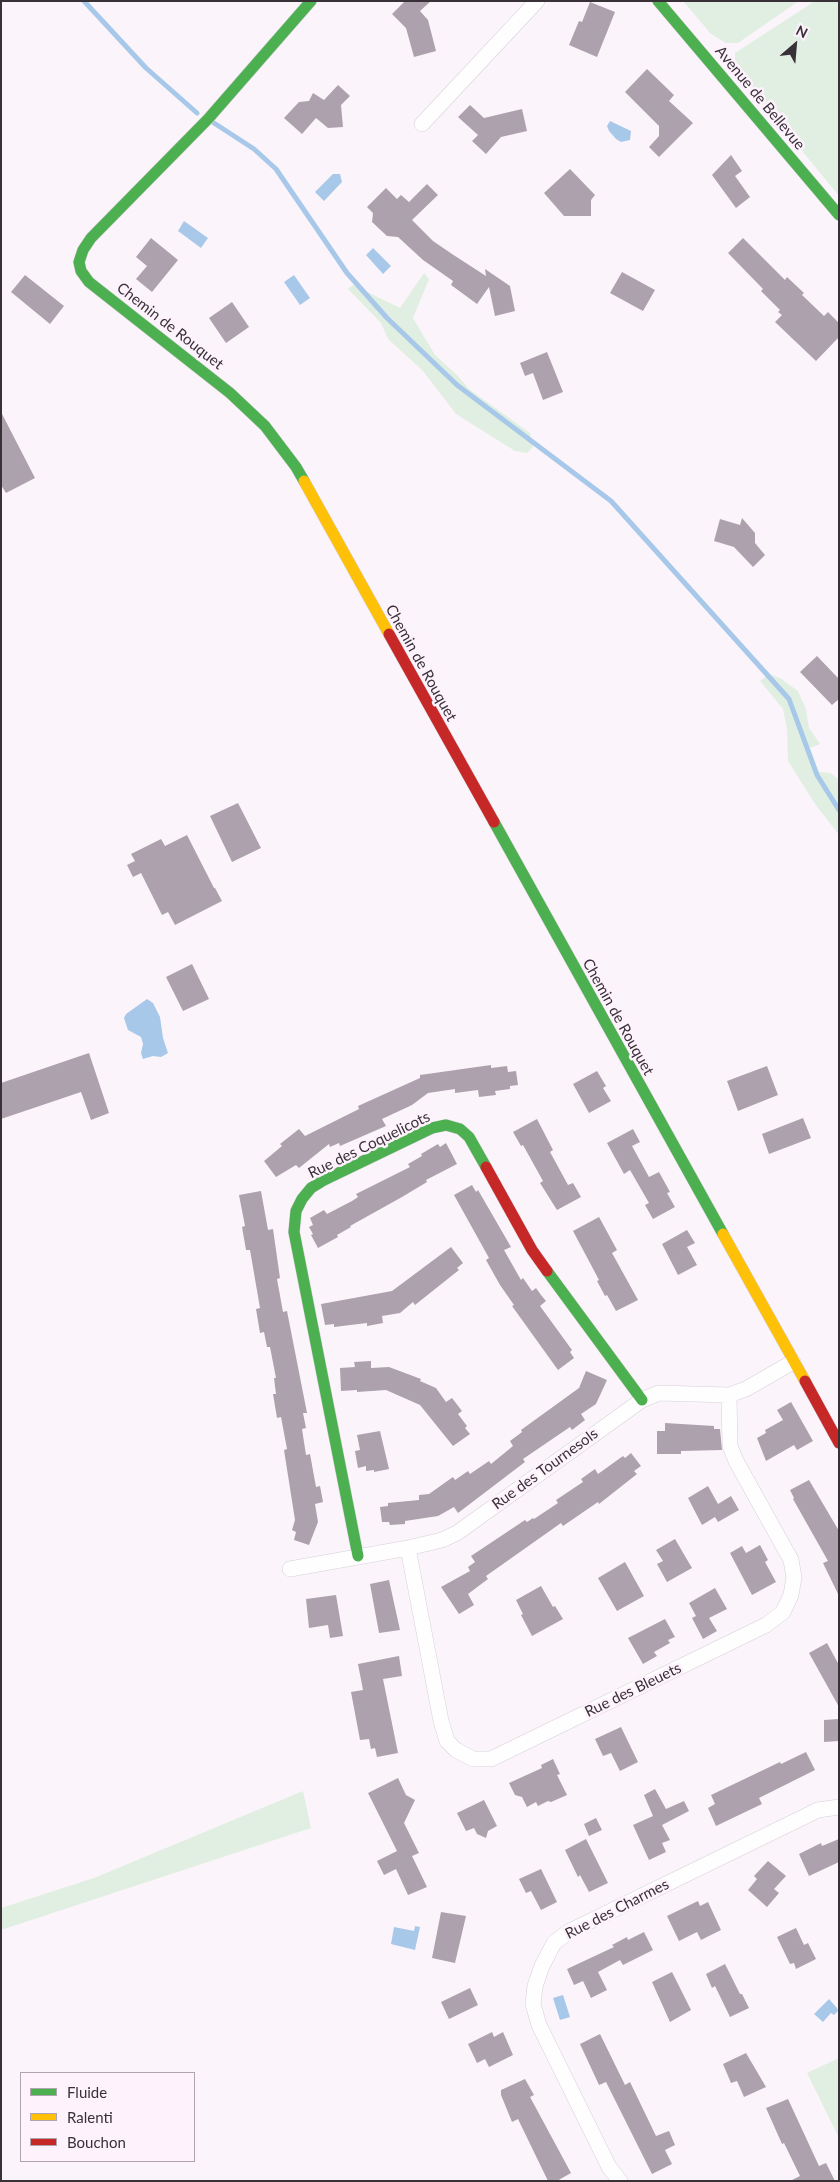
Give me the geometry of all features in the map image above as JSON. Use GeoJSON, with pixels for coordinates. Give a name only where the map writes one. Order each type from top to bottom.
{"type":"FeatureCollection","features":[{"type":"Feature","properties":{"kind":"street","name":"Chemin de Rouquet"},"geometry":{"type":"LineString","coordinates":[[311,1],[208,119],[91,238],[82,250],[79,262],[80,272],[89,282],[230,393],[265,426],[296,467],[839,1443]]}},
{"type":"Feature","properties":{"kind":"street"},"geometry":{"type":"LineString","coordinates":[[422,124],[537,1]]}},
{"type":"Feature","properties":{"kind":"street","name":"Avenue de Bellevue"},"geometry":{"type":"LineString","coordinates":[[658,1],[839,215]]}},
{"type":"Feature","properties":{"kind":"street","name":"Rue des Coquelicots"},"geometry":{"type":"LineString","coordinates":[[358,1556],[294,1232],[296,1211],[302,1199],[311,1188],[324,1180],[432,1128],[446,1125],[460,1129],[470,1137],[532,1250],[642,1400]]}},
{"type":"Feature","properties":{"kind":"street","name":"Rue des Tournesols"},"geometry":{"type":"LineString","coordinates":[[290,1569],[408,1548],[442,1540],[457,1534],[642,1400],[658,1393],[729,1395],[746,1389],[793,1362]]}},
{"type":"Feature","properties":{"kind":"street","name":"Rue des Bleuets"},"geometry":{"type":"LineString","coordinates":[[408,1548],[441,1721],[447,1741],[456,1750],[473,1759],[490,1758],[766,1625],[783,1612],[792,1595],[794,1577],[791,1560],[736,1461],[730,1446],[729,1395]]}},
{"type":"Feature","properties":{"kind":"street","name":"Rue des Charmes"},"geometry":{"type":"LineString","coordinates":[[620,2181],[609,2167],[539,2026],[533,2004],[535,1986],[542,1966],[554,1943],[568,1932],[818,1810],[839,1807]]}},
{"type":"Feature","properties":{"kind":"green space"},"geometry":{"type":"Polygon","coordinates":[[[683,1],[799,1],[738,43],[726,43],[711,34],[683,1]]]}},
{"type":"Feature","properties":{"kind":"green space"},"geometry":{"type":"Polygon","coordinates":[[[815,1],[839,1],[839,196],[735,69],[735,53],[815,1]]]}},
{"type":"Feature","properties":{"kind":"green space"},"geometry":{"type":"Polygon","coordinates":[[[424,273],[429,279],[413,318],[435,355],[469,389],[530,433],[533,447],[527,453],[515,451],[456,414],[423,371],[388,339],[381,323],[348,289],[353,285],[400,308],[424,273]]]}},
{"type":"Feature","properties":{"kind":"green space"},"geometry":{"type":"Polygon","coordinates":[[[769,674],[780,678],[798,691],[806,709],[809,728],[820,744],[810,748],[819,772],[831,773],[839,780],[839,835],[815,804],[788,761],[787,729],[783,709],[760,681],[769,674]]]}},
{"type":"Feature","properties":{"kind":"green space"},"geometry":{"type":"Polygon","coordinates":[[[303,1791],[311,1828],[1,1930],[1,1908],[94,1878],[303,1791]]]}},
{"type":"Feature","properties":{"kind":"green space"},"geometry":{"type":"Polygon","coordinates":[[[839,2058],[839,2138],[807,2073],[839,2058]]]}},
{"type":"Feature","properties":{"kind":"water"},"geometry":{"type":"Polygon","coordinates":[[[610,121],[631,131],[630,140],[621,142],[616,139],[607,126],[610,121]]]}},
{"type":"Feature","properties":{"kind":"water"},"geometry":{"type":"Polygon","coordinates":[[[333,174],[340,174],[342,182],[324,201],[315,192],[333,174]]]}},
{"type":"Feature","properties":{"kind":"water"},"geometry":{"type":"Polygon","coordinates":[[[184,221],[208,238],[201,248],[178,231],[184,221]]]}},
{"type":"Feature","properties":{"kind":"water"},"geometry":{"type":"Polygon","coordinates":[[[373,248],[391,266],[383,274],[366,255],[373,248]]]}},
{"type":"Feature","properties":{"kind":"water"},"geometry":{"type":"Polygon","coordinates":[[[294,275],[310,298],[300,305],[284,282],[294,275]]]}},
{"type":"Feature","properties":{"kind":"water"},"geometry":{"type":"Polygon","coordinates":[[[147,999],[153,1003],[160,1017],[163,1038],[168,1053],[161,1057],[153,1056],[143,1059],[141,1037],[128,1030],[124,1018],[126,1014],[147,999]]]}},
{"type":"Feature","properties":{"kind":"water"},"geometry":{"type":"Polygon","coordinates":[[[415,1926],[420,1927],[415,1950],[391,1944],[394,1927],[414,1931],[415,1926]]]}},
{"type":"Feature","properties":{"kind":"water"},"geometry":{"type":"Polygon","coordinates":[[[563,1995],[570,2017],[560,2020],[553,1998],[563,1995]]]}},
{"type":"Feature","properties":{"kind":"water"},"geometry":{"type":"Polygon","coordinates":[[[829,1999],[838,2011],[834,2015],[831,2013],[823,2022],[814,2014],[829,1999]]]}},
{"type":"Feature","properties":{"kind":"building"},"geometry":{"type":"Polygon","coordinates":[[[405,1],[431,1],[420,11],[428,20],[436,51],[414,57],[406,28],[392,14],[405,1]]]}},
{"type":"Feature","properties":{"kind":"building"},"geometry":{"type":"Polygon","coordinates":[[[590,2],[615,12],[597,57],[569,45],[579,21],[582,22],[590,2]]]}},
{"type":"Feature","properties":{"kind":"building"},"geometry":{"type":"Polygon","coordinates":[[[647,69],[674,95],[669,101],[693,123],[659,157],[649,147],[659,136],[659,126],[625,92],[647,69]]]}},
{"type":"Feature","properties":{"kind":"building"},"geometry":{"type":"Polygon","coordinates":[[[338,85],[350,96],[341,105],[343,127],[328,128],[316,118],[302,134],[284,118],[299,102],[309,101],[313,93],[324,100],[338,85]]]}},
{"type":"Feature","properties":{"kind":"building"},"geometry":{"type":"Polygon","coordinates":[[[470,105],[484,118],[522,109],[527,131],[501,137],[486,154],[472,141],[478,135],[458,117],[470,105]]]}},
{"type":"Feature","properties":{"kind":"building"},"geometry":{"type":"Polygon","coordinates":[[[731,155],[742,171],[735,176],[750,197],[736,208],[712,175],[731,155]]]}},
{"type":"Feature","properties":{"kind":"building"},"geometry":{"type":"Polygon","coordinates":[[[570,169],[595,195],[591,200],[591,216],[564,216],[544,193],[570,169]]]}},
{"type":"Feature","properties":{"kind":"building"},"geometry":{"type":"Polygon","coordinates":[[[427,184],[438,195],[412,220],[433,241],[452,254],[486,276],[485,269],[510,286],[515,311],[495,316],[489,287],[477,304],[451,285],[453,281],[423,260],[398,237],[387,236],[372,222],[373,213],[367,207],[386,188],[397,199],[401,195],[409,202],[427,184]]]}},
{"type":"Feature","properties":{"kind":"building"},"geometry":{"type":"Polygon","coordinates":[[[151,238],[178,260],[152,292],[136,279],[147,266],[136,257],[151,238]]]}},
{"type":"Feature","properties":{"kind":"building"},"geometry":{"type":"Polygon","coordinates":[[[743,238],[785,280],[787,277],[804,293],[802,295],[824,316],[828,312],[839,323],[839,337],[816,361],[775,322],[782,315],[778,312],[780,310],[761,291],[763,289],[728,253],[743,238]]]}},
{"type":"Feature","properties":{"kind":"building"},"geometry":{"type":"Polygon","coordinates":[[[622,272],[655,290],[643,311],[610,293],[622,272]]]}},
{"type":"Feature","properties":{"kind":"building"},"geometry":{"type":"Polygon","coordinates":[[[25,275],[64,306],[50,324],[11,292],[25,275]]]}},
{"type":"Feature","properties":{"kind":"building"},"geometry":{"type":"Polygon","coordinates":[[[232,302],[249,327],[226,343],[209,318],[232,302]]]}},
{"type":"Feature","properties":{"kind":"building"},"geometry":{"type":"Polygon","coordinates":[[[547,352],[563,392],[543,400],[533,373],[525,376],[520,363],[547,352]]]}},
{"type":"Feature","properties":{"kind":"building"},"geometry":{"type":"Polygon","coordinates":[[[1,412],[35,478],[6,493],[1,485],[1,412]]]}},
{"type":"Feature","properties":{"kind":"building"},"geometry":{"type":"Polygon","coordinates":[[[742,518],[755,533],[755,543],[765,555],[753,567],[734,547],[714,541],[720,519],[740,525],[742,518]]]}},
{"type":"Feature","properties":{"kind":"building"},"geometry":{"type":"Polygon","coordinates":[[[817,656],[839,679],[839,699],[832,705],[800,672],[817,656]]]}},
{"type":"Feature","properties":{"kind":"building"},"geometry":{"type":"Polygon","coordinates":[[[238,803],[261,848],[232,862],[210,816],[238,803]]]}},
{"type":"Feature","properties":{"kind":"building"},"geometry":{"type":"Polygon","coordinates":[[[187,835],[222,901],[175,925],[168,912],[162,915],[141,873],[133,877],[127,865],[135,861],[131,854],[161,839],[165,846],[187,835]]]}},
{"type":"Feature","properties":{"kind":"building"},"geometry":{"type":"Polygon","coordinates":[[[192,964],[209,999],[183,1011],[166,977],[192,964]]]}},
{"type":"Feature","properties":{"kind":"building"},"geometry":{"type":"Polygon","coordinates":[[[89,1053],[109,1113],[91,1120],[81,1092],[1,1119],[1,1083],[89,1053]]]}},
{"type":"Feature","properties":{"kind":"building"},"geometry":{"type":"Polygon","coordinates":[[[491,1065],[491,1068],[507,1066],[508,1072],[516,1071],[518,1085],[510,1086],[510,1089],[495,1091],[496,1095],[479,1097],[478,1090],[455,1093],[455,1089],[428,1093],[412,1105],[382,1119],[386,1126],[340,1146],[339,1143],[330,1147],[329,1144],[299,1168],[296,1165],[276,1177],[264,1161],[282,1146],[280,1144],[299,1129],[305,1136],[359,1109],[358,1106],[420,1078],[420,1075],[491,1065]]]}},
{"type":"Feature","properties":{"kind":"building"},"geometry":{"type":"Polygon","coordinates":[[[767,1066],[778,1095],[738,1111],[727,1081],[767,1066]]]}},
{"type":"Feature","properties":{"kind":"building"},"geometry":{"type":"Polygon","coordinates":[[[597,1071],[606,1086],[603,1088],[611,1101],[589,1113],[573,1084],[597,1071]]]}},
{"type":"Feature","properties":{"kind":"building"},"geometry":{"type":"Polygon","coordinates":[[[803,1118],[811,1138],[769,1154],[762,1134],[803,1118]]]}},
{"type":"Feature","properties":{"kind":"building"},"geometry":{"type":"Polygon","coordinates":[[[537,1119],[553,1150],[550,1152],[568,1185],[573,1183],[581,1197],[557,1210],[540,1183],[543,1181],[523,1145],[521,1146],[513,1132],[537,1119]]]}},
{"type":"Feature","properties":{"kind":"building"},"geometry":{"type":"Polygon","coordinates":[[[633,1129],[640,1142],[632,1146],[649,1177],[659,1172],[670,1192],[667,1193],[675,1207],[653,1219],[645,1205],[649,1203],[630,1170],[624,1174],[607,1143],[633,1129]]]}},
{"type":"Feature","properties":{"kind":"building"},"geometry":{"type":"Polygon","coordinates":[[[446,1143],[457,1164],[426,1180],[427,1182],[350,1226],[337,1235],[338,1237],[318,1248],[311,1235],[313,1234],[309,1227],[313,1225],[310,1218],[324,1210],[327,1214],[352,1201],[358,1197],[356,1194],[410,1167],[408,1164],[422,1156],[421,1154],[438,1144],[440,1147],[446,1143]]]}},
{"type":"Feature","properties":{"kind":"building"},"geometry":{"type":"Polygon","coordinates":[[[472,1185],[476,1192],[478,1190],[511,1247],[504,1250],[521,1280],[523,1278],[532,1291],[536,1288],[546,1301],[540,1306],[572,1350],[570,1352],[574,1358],[558,1370],[512,1306],[514,1305],[486,1260],[489,1258],[454,1195],[472,1185]]]}},
{"type":"Feature","properties":{"kind":"building"},"geometry":{"type":"Polygon","coordinates":[[[261,1191],[268,1230],[273,1229],[280,1278],[277,1279],[283,1312],[287,1311],[307,1413],[303,1413],[306,1428],[302,1429],[306,1455],[310,1454],[316,1487],[320,1486],[323,1502],[315,1504],[318,1522],[309,1545],[294,1540],[296,1532],[292,1530],[295,1520],[284,1450],[287,1449],[281,1417],[277,1418],[273,1394],[276,1394],[274,1378],[276,1378],[270,1347],[267,1347],[264,1332],[260,1333],[256,1309],[260,1308],[250,1250],[246,1250],[242,1227],[245,1226],[239,1195],[261,1191]]]}},
{"type":"Feature","properties":{"kind":"building"},"geometry":{"type":"Polygon","coordinates":[[[599,1217],[617,1250],[612,1253],[638,1300],[616,1311],[607,1295],[605,1296],[597,1281],[599,1280],[573,1231],[599,1217]]]}},
{"type":"Feature","properties":{"kind":"building"},"geometry":{"type":"Polygon","coordinates":[[[687,1230],[695,1243],[687,1247],[697,1265],[678,1275],[662,1244],[687,1230]]]}},
{"type":"Feature","properties":{"kind":"building"},"geometry":{"type":"Polygon","coordinates":[[[451,1247],[463,1263],[457,1268],[459,1270],[415,1305],[413,1302],[400,1313],[382,1316],[383,1323],[367,1326],[367,1323],[334,1327],[334,1324],[325,1325],[321,1304],[392,1291],[451,1247]]]}},
{"type":"Feature","properties":{"kind":"building"},"geometry":{"type":"Polygon","coordinates":[[[371,1361],[371,1368],[389,1367],[421,1379],[420,1381],[436,1388],[446,1402],[452,1398],[462,1411],[458,1414],[467,1426],[465,1428],[470,1434],[453,1446],[420,1405],[386,1390],[341,1391],[340,1368],[355,1367],[354,1362],[371,1361]]]}},
{"type":"Feature","properties":{"kind":"building"},"geometry":{"type":"Polygon","coordinates":[[[586,1371],[607,1380],[596,1404],[581,1414],[585,1420],[572,1430],[570,1427],[523,1459],[525,1462],[458,1513],[454,1507],[438,1516],[405,1521],[405,1524],[390,1525],[389,1522],[382,1522],[380,1507],[388,1506],[388,1503],[419,1500],[419,1495],[429,1494],[453,1477],[455,1480],[468,1471],[470,1474],[489,1461],[491,1464],[513,1446],[510,1441],[522,1432],[521,1430],[579,1388],[586,1371]]]}},
{"type":"Feature","properties":{"kind":"building"},"geometry":{"type":"Polygon","coordinates":[[[791,1402],[813,1441],[797,1450],[794,1445],[766,1461],[757,1438],[766,1433],[765,1430],[783,1420],[777,1410],[791,1402]]]}},
{"type":"Feature","properties":{"kind":"building"},"geometry":{"type":"Polygon","coordinates":[[[665,1423],[714,1426],[714,1429],[720,1429],[722,1450],[681,1451],[681,1454],[657,1454],[657,1431],[665,1431],[665,1423]]]}},
{"type":"Feature","properties":{"kind":"building"},"geometry":{"type":"Polygon","coordinates":[[[380,1431],[389,1469],[374,1472],[374,1470],[366,1471],[366,1466],[358,1468],[355,1451],[360,1450],[357,1435],[380,1431]]]}},
{"type":"Feature","properties":{"kind":"building"},"geometry":{"type":"Polygon","coordinates":[[[631,1453],[641,1466],[634,1471],[637,1474],[599,1504],[598,1502],[563,1526],[561,1523],[486,1576],[488,1579],[468,1594],[474,1605],[459,1614],[441,1587],[470,1571],[468,1567],[475,1562],[471,1556],[525,1520],[527,1522],[534,1519],[558,1503],[556,1500],[583,1482],[581,1479],[595,1469],[598,1474],[623,1456],[625,1458],[631,1453]]]}},
{"type":"Feature","properties":{"kind":"building"},"geometry":{"type":"Polygon","coordinates":[[[809,1480],[839,1531],[839,1596],[823,1563],[828,1561],[793,1499],[790,1490],[809,1480]]]}},
{"type":"Feature","properties":{"kind":"building"},"geometry":{"type":"Polygon","coordinates":[[[708,1486],[718,1504],[731,1496],[739,1510],[718,1522],[715,1517],[702,1525],[688,1498],[708,1486]]]}},
{"type":"Feature","properties":{"kind":"building"},"geometry":{"type":"Polygon","coordinates":[[[675,1539],[692,1568],[667,1582],[657,1564],[663,1561],[656,1550],[675,1539]]]}},
{"type":"Feature","properties":{"kind":"building"},"geometry":{"type":"Polygon","coordinates":[[[760,1545],[768,1560],[765,1562],[776,1582],[752,1595],[730,1553],[742,1546],[746,1553],[760,1545]]]}},
{"type":"Feature","properties":{"kind":"building"},"geometry":{"type":"Polygon","coordinates":[[[625,1562],[644,1596],[617,1611],[598,1578],[625,1562]]]}},
{"type":"Feature","properties":{"kind":"building"},"geometry":{"type":"Polygon","coordinates":[[[389,1580],[400,1630],[379,1633],[370,1584],[389,1580]]]}},
{"type":"Feature","properties":{"kind":"building"},"geometry":{"type":"Polygon","coordinates":[[[541,1586],[553,1607],[555,1606],[563,1619],[532,1636],[521,1615],[523,1614],[516,1600],[541,1586]]]}},
{"type":"Feature","properties":{"kind":"building"},"geometry":{"type":"Polygon","coordinates":[[[715,1588],[727,1609],[709,1618],[717,1631],[703,1639],[692,1618],[696,1616],[689,1603],[715,1588]]]}},
{"type":"Feature","properties":{"kind":"building"},"geometry":{"type":"Polygon","coordinates":[[[336,1595],[343,1636],[330,1638],[328,1625],[309,1628],[306,1599],[336,1595]]]}},
{"type":"Feature","properties":{"kind":"building"},"geometry":{"type":"Polygon","coordinates":[[[665,1619],[675,1637],[668,1640],[670,1643],[654,1652],[657,1656],[643,1664],[628,1638],[665,1619]]]}},
{"type":"Feature","properties":{"kind":"building"},"geometry":{"type":"Polygon","coordinates":[[[827,1643],[839,1665],[839,1707],[809,1653],[827,1643]]]}},
{"type":"Feature","properties":{"kind":"building"},"geometry":{"type":"Polygon","coordinates":[[[399,1656],[402,1676],[383,1679],[398,1753],[377,1757],[375,1748],[371,1749],[369,1739],[360,1740],[351,1692],[363,1690],[358,1664],[399,1656]]]}},
{"type":"Feature","properties":{"kind":"building"},"geometry":{"type":"Polygon","coordinates":[[[839,1719],[839,1741],[824,1742],[824,1720],[839,1719]]]}},
{"type":"Feature","properties":{"kind":"building"},"geometry":{"type":"Polygon","coordinates":[[[621,1727],[638,1762],[620,1771],[611,1753],[603,1756],[595,1739],[621,1727]]]}},
{"type":"Feature","properties":{"kind":"building"},"geometry":{"type":"Polygon","coordinates":[[[806,1752],[815,1770],[759,1798],[762,1804],[716,1826],[708,1808],[715,1804],[711,1795],[780,1762],[781,1764],[806,1752]]]}},
{"type":"Feature","properties":{"kind":"building"},"geometry":{"type":"Polygon","coordinates":[[[553,1759],[560,1774],[557,1775],[567,1795],[538,1806],[536,1802],[527,1807],[522,1797],[515,1795],[509,1783],[542,1768],[541,1765],[553,1759]]]}},
{"type":"Feature","properties":{"kind":"building"},"geometry":{"type":"Polygon","coordinates":[[[398,1778],[406,1795],[415,1800],[404,1823],[419,1853],[412,1856],[427,1887],[408,1895],[396,1869],[384,1875],[377,1861],[397,1851],[368,1793],[398,1778]]]}},
{"type":"Feature","properties":{"kind":"building"},"geometry":{"type":"Polygon","coordinates":[[[655,1789],[666,1809],[684,1801],[689,1811],[662,1825],[670,1840],[662,1843],[666,1852],[649,1860],[633,1825],[653,1816],[644,1795],[655,1789]]]}},
{"type":"Feature","properties":{"kind":"building"},"geometry":{"type":"Polygon","coordinates":[[[484,1800],[497,1826],[488,1831],[486,1838],[477,1834],[474,1828],[466,1831],[457,1813],[484,1800]]]}},
{"type":"Feature","properties":{"kind":"building"},"geometry":{"type":"Polygon","coordinates":[[[596,1818],[602,1830],[589,1836],[584,1824],[596,1818]]]}},
{"type":"Feature","properties":{"kind":"building"},"geometry":{"type":"Polygon","coordinates":[[[586,1839],[608,1883],[589,1892],[580,1875],[578,1877],[565,1850],[586,1839]]]}},
{"type":"Feature","properties":{"kind":"building"},"geometry":{"type":"Polygon","coordinates":[[[839,1839],[839,1862],[809,1876],[799,1854],[821,1843],[822,1846],[839,1839]]]}},
{"type":"Feature","properties":{"kind":"building"},"geometry":{"type":"Polygon","coordinates":[[[768,1861],[786,1876],[774,1889],[779,1893],[767,1907],[748,1890],[757,1879],[754,1876],[768,1861]]]}},
{"type":"Feature","properties":{"kind":"building"},"geometry":{"type":"Polygon","coordinates":[[[541,1869],[557,1902],[541,1910],[531,1891],[526,1893],[519,1879],[541,1869]]]}},
{"type":"Feature","properties":{"kind":"building"},"geometry":{"type":"Polygon","coordinates":[[[698,1901],[700,1906],[708,1902],[721,1930],[701,1940],[697,1932],[679,1941],[667,1916],[698,1901]]]}},
{"type":"Feature","properties":{"kind":"building"},"geometry":{"type":"Polygon","coordinates":[[[441,1912],[466,1916],[455,1963],[432,1958],[441,1912]]]}},
{"type":"Feature","properties":{"kind":"building"},"geometry":{"type":"Polygon","coordinates":[[[796,1928],[804,1945],[808,1943],[816,1959],[796,1969],[794,1963],[790,1964],[777,1937],[796,1928]]]}},
{"type":"Feature","properties":{"kind":"building"},"geometry":{"type":"Polygon","coordinates":[[[644,1932],[653,1950],[623,1965],[620,1960],[598,1972],[607,1990],[591,1998],[583,1981],[574,1985],[567,1969],[614,1947],[612,1945],[627,1937],[628,1940],[644,1932]]]}},
{"type":"Feature","properties":{"kind":"building"},"geometry":{"type":"Polygon","coordinates":[[[725,1964],[749,2008],[730,2017],[715,1986],[712,1988],[706,1974],[725,1964]]]}},
{"type":"Feature","properties":{"kind":"building"},"geometry":{"type":"Polygon","coordinates":[[[672,1972],[691,2010],[670,2022],[652,1982],[672,1972]]]}},
{"type":"Feature","properties":{"kind":"building"},"geometry":{"type":"Polygon","coordinates":[[[470,1988],[478,2005],[449,2019],[441,2002],[470,1988]]]}},
{"type":"Feature","properties":{"kind":"building"},"geometry":{"type":"Polygon","coordinates":[[[492,2032],[494,2037],[503,2032],[513,2055],[489,2067],[485,2059],[477,2063],[468,2044],[492,2032]]]}},
{"type":"Feature","properties":{"kind":"building"},"geometry":{"type":"Polygon","coordinates":[[[600,2034],[625,2085],[630,2082],[656,2136],[669,2131],[675,2145],[665,2150],[672,2164],[652,2174],[606,2082],[599,2085],[580,2044],[600,2034]]]}},
{"type":"Feature","properties":{"kind":"building"},"geometry":{"type":"Polygon","coordinates":[[[746,2053],[766,2087],[744,2097],[737,2081],[731,2083],[723,2064],[746,2053]]]}},
{"type":"Feature","properties":{"kind":"building"},"geometry":{"type":"Polygon","coordinates":[[[525,2079],[534,2095],[530,2097],[571,2173],[557,2181],[548,2181],[518,2119],[512,2122],[501,2095],[501,2090],[525,2079]]]}},
{"type":"Feature","properties":{"kind":"building"},"geometry":{"type":"Polygon","coordinates":[[[788,2099],[819,2166],[826,2163],[835,2181],[790,2181],[800,2176],[784,2143],[782,2144],[766,2108],[788,2099]]]}},
{"type":"Feature","properties":{"kind":"waterway"},"geometry":{"type":"LineString","coordinates":[[84,1],[146,68],[197,113]]}},
{"type":"Feature","properties":{"kind":"waterway"},"geometry":{"type":"LineString","coordinates":[[214,123],[254,149],[276,169],[347,273],[387,318],[457,385],[611,501],[789,699],[817,775],[839,810]]}},
{"type":"Feature","properties":{"kind":"traffic: fast"},"geometry":{"type":"LineString","coordinates":[[304,481],[296,467],[265,426],[230,393],[89,282],[81,271],[79,262],[83,250],[91,238],[208,119],[311,1]]}},
{"type":"Feature","properties":{"kind":"traffic: fast"},"geometry":{"type":"LineString","coordinates":[[658,1],[839,215]]}},
{"type":"Feature","properties":{"kind":"traffic: fast"},"geometry":{"type":"LineString","coordinates":[[494,822],[723,1234]]}},
{"type":"Feature","properties":{"kind":"traffic: fast"},"geometry":{"type":"LineString","coordinates":[[358,1556],[294,1232],[296,1211],[302,1199],[311,1188],[324,1180],[432,1128],[446,1125],[460,1129],[469,1137],[486,1167]]}},
{"type":"Feature","properties":{"kind":"traffic: fast"},"geometry":{"type":"LineString","coordinates":[[547,1271],[642,1400]]}},
{"type":"Feature","properties":{"kind":"traffic: slow"},"geometry":{"type":"LineString","coordinates":[[304,481],[389,634]]}},
{"type":"Feature","properties":{"kind":"traffic: slow"},"geometry":{"type":"LineString","coordinates":[[723,1234],[805,1381]]}},
{"type":"Feature","properties":{"kind":"traffic: jam"},"geometry":{"type":"LineString","coordinates":[[389,634],[494,822]]}},
{"type":"Feature","properties":{"kind":"traffic: jam"},"geometry":{"type":"LineString","coordinates":[[486,1167],[532,1250],[547,1271]]}},
{"type":"Feature","properties":{"kind":"traffic: jam"},"geometry":{"type":"LineString","coordinates":[[805,1381],[839,1443]]}}]}
